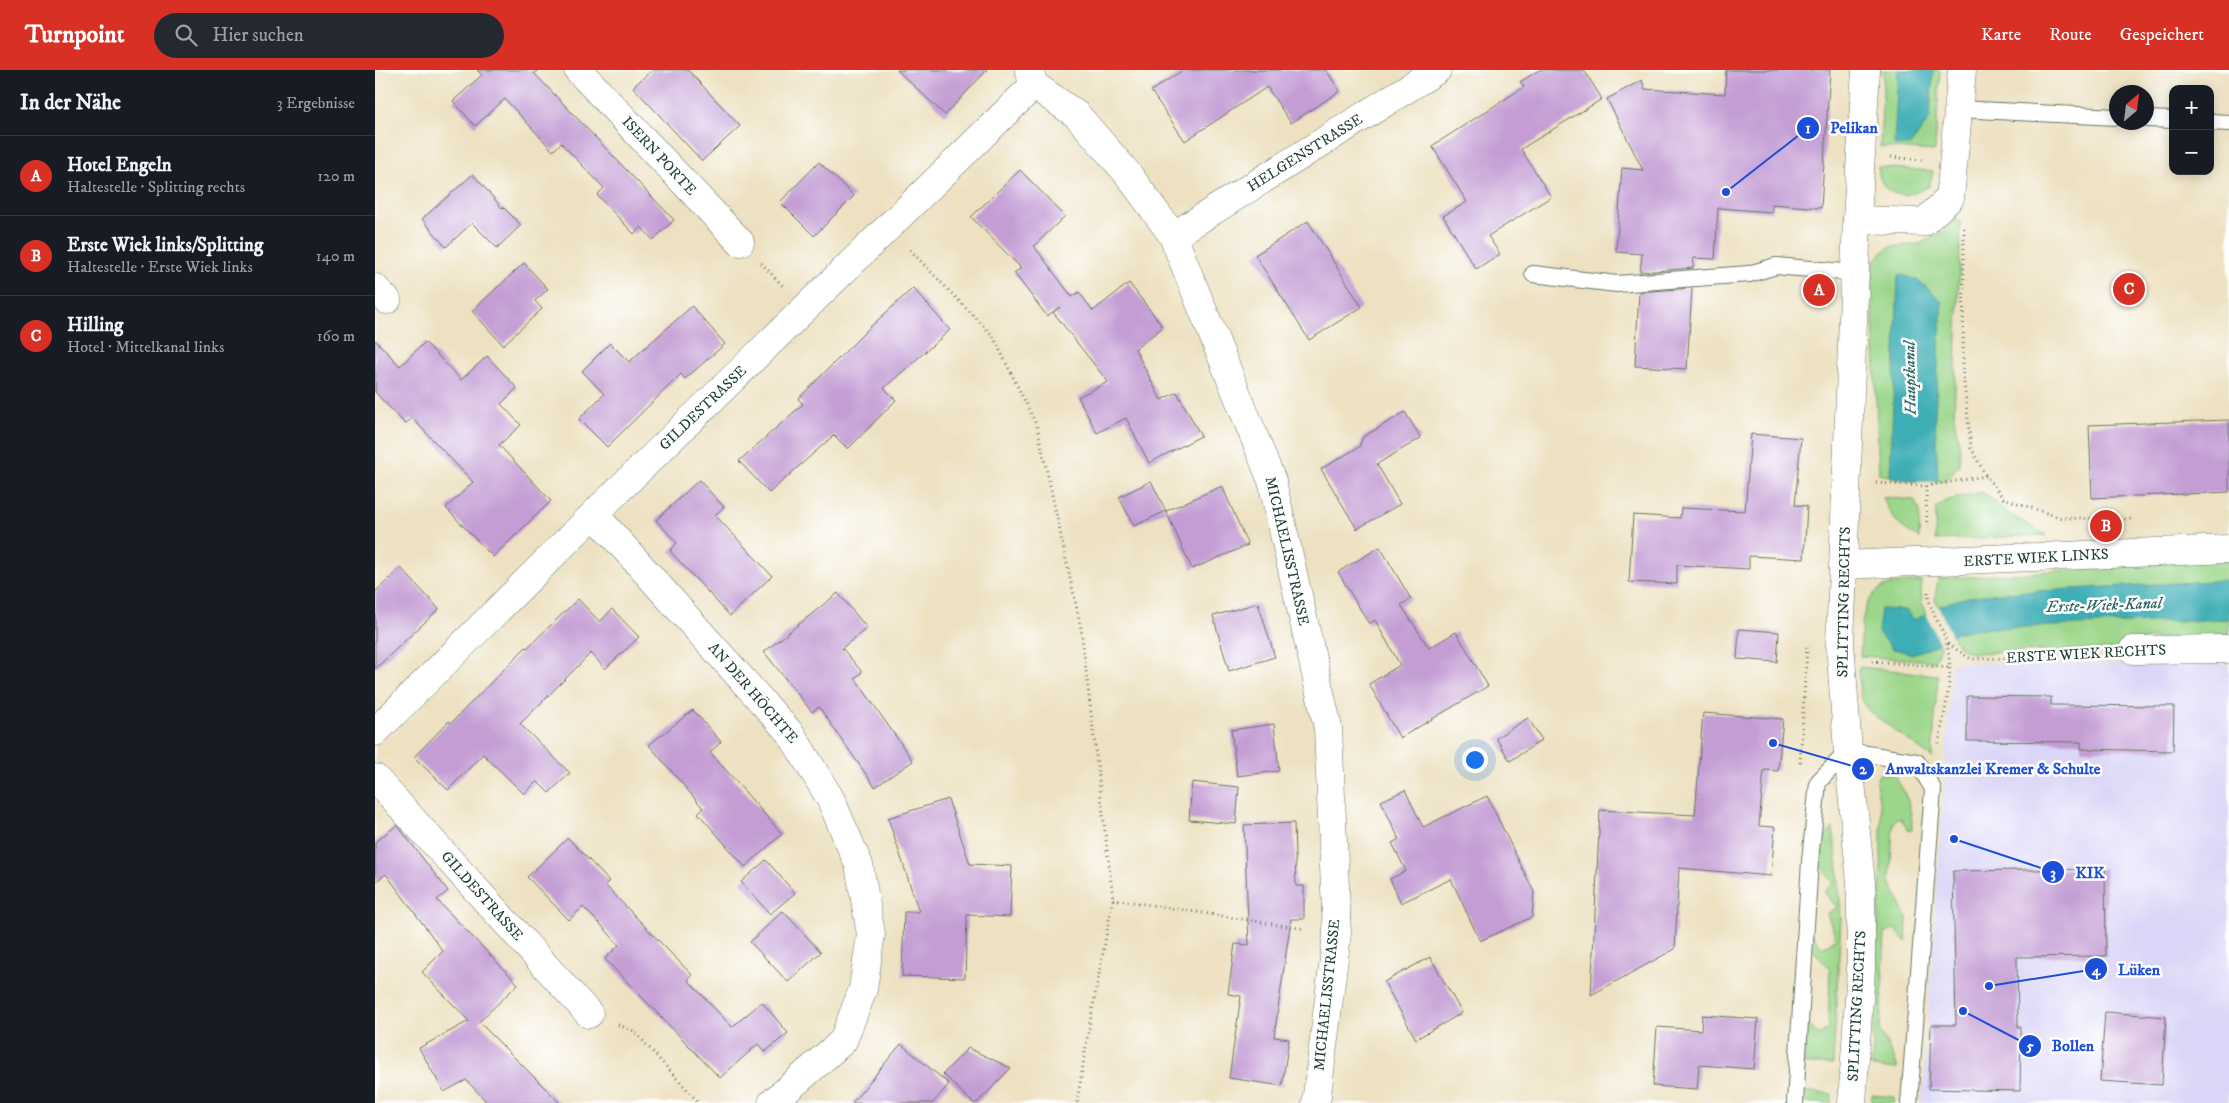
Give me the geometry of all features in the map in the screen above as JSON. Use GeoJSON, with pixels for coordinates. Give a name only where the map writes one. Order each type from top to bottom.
{"type":"FeatureCollection","features":[{"type":"Feature","properties":{"kind":"street","name":"ISERN PORTE"},"geometry":{"type":"LineString","coordinates":[[578,70],[740,242]]}},
{"type":"Feature","properties":{"kind":"street","name":"HELGENSTRASSE"},"geometry":{"type":"LineString","coordinates":[[1173,236],[1437,70]]}},
{"type":"Feature","properties":{"kind":"street","name":"SPLITTING RECHTS"},"geometry":{"type":"LineString","coordinates":[[1852,1103],[1861,968],[1861,883],[1841,658],[1857,220],[1866,70]]}},
{"type":"Feature","properties":{"kind":"street"},"geometry":{"type":"LineString","coordinates":[[1857,220],[1924,222],[1950,198],[1962,70]]}},
{"type":"Feature","properties":{"kind":"street","name":"MICHAELISSTRASSE"},"geometry":{"type":"LineString","coordinates":[[1031,78],[1077,115],[1128,174],[1173,236],[1227,367],[1274,491],[1328,728],[1337,934],[1316,1103]]}},
{"type":"Feature","properties":{"kind":"street","name":"GILDESTRASSE"},"geometry":{"type":"LineString","coordinates":[[375,732],[594,514],[888,228],[1031,78]]}},
{"type":"Feature","properties":{"kind":"street","name":"AN DER HÖCHTE"},"geometry":{"type":"LineString","coordinates":[[594,514],[791,734],[830,798],[859,865],[871,934],[863,989],[843,1041],[772,1103]]}},
{"type":"Feature","properties":{"kind":"street","name":"ERSTE WIEK LINKS"},"geometry":{"type":"LineString","coordinates":[[1843,565],[2229,549]]}},
{"type":"Feature","properties":{"kind":"street","name":"ERSTE WIEK RECHTS"},"geometry":{"type":"LineString","coordinates":[[2133,650],[2229,649]]}},
{"type":"Feature","properties":{"kind":"street","name":"GILDESTRASSE"},"geometry":{"type":"LineString","coordinates":[[375,778],[589,1014]]}},
{"type":"Feature","properties":{"kind":"lane"},"geometry":{"type":"LineString","coordinates":[[1958,109],[2109,117]]}},
{"type":"Feature","properties":{"kind":"lane"},"geometry":{"type":"LineString","coordinates":[[2154,119],[2169,120]]}},
{"type":"Feature","properties":{"kind":"lane"},"geometry":{"type":"LineString","coordinates":[[2214,122],[2229,123]]}},
{"type":"Feature","properties":{"kind":"lane"},"geometry":{"type":"LineString","coordinates":[[1533,274],[1617,284],[1749,274],[1776,266],[1855,273]]}},
{"type":"Feature","properties":{"kind":"lane"},"geometry":{"type":"LineString","coordinates":[[1795,1103],[1810,861],[1818,782],[1848,750],[1917,762],[1933,789],[1909,1103]]}},
{"type":"Feature","properties":{"kind":"path"},"geometry":{"type":"LineString","coordinates":[[1950,198],[1964,219],[1963,374],[1971,448],[1986,476],[2003,498],[2061,518],[2140,520]]}},
{"type":"Feature","properties":{"kind":"path"},"geometry":{"type":"LineString","coordinates":[[888,228],[993,336],[1037,426],[1081,628],[1113,899],[1077,1103]]}},
{"type":"Feature","properties":{"kind":"path"},"geometry":{"type":"LineString","coordinates":[[740,242],[805,308]]}},
{"type":"Feature","properties":{"kind":"path"},"geometry":{"type":"LineString","coordinates":[[1847,479],[1902,486],[1926,486],[1986,476]]}},
{"type":"Feature","properties":{"kind":"path"},"geometry":{"type":"LineString","coordinates":[[1928,603],[1947,644],[1951,668],[1931,786]]}},
{"type":"Feature","properties":{"kind":"path","name":"ERSTE WIEK RECHTS"},"geometry":{"type":"LineString","coordinates":[[1947,644],[1971,659],[2110,655],[2133,650]]}},
{"type":"Feature","properties":{"kind":"path"},"geometry":{"type":"LineString","coordinates":[[1799,772],[1807,646]]}},
{"type":"Feature","properties":{"kind":"path"},"geometry":{"type":"LineString","coordinates":[[1807,655],[1951,668]]}},
{"type":"Feature","properties":{"kind":"path"},"geometry":{"type":"LineString","coordinates":[[1113,899],[1337,934]]}},
{"type":"Feature","properties":{"kind":"path"},"geometry":{"type":"LineString","coordinates":[[589,1014],[634,1031],[699,1103]]}},
{"type":"Feature","properties":{"kind":"shaded area"},"geometry":{"type":"Polygon","coordinates":[[[1952,663],[2229,664],[2229,1103],[1922,1103],[1952,663]]]}},
{"type":"Feature","properties":{"kind":"green space"},"geometry":{"type":"Polygon","coordinates":[[[1884,70],[1940,70],[1935,151],[1880,147],[1884,70]]]}},
{"type":"Feature","properties":{"kind":"green space"},"geometry":{"type":"Polygon","coordinates":[[[1878,167],[1933,171],[1929,186],[1921,191],[1904,195],[1889,191],[1880,178],[1878,167]]]}},
{"type":"Feature","properties":{"kind":"green space"},"geometry":{"type":"Polygon","coordinates":[[[1955,220],[1961,222],[1954,417],[1960,449],[1959,466],[1944,481],[1912,481],[1879,474],[1872,292],[1873,261],[1889,247],[1919,244],[1943,232],[1955,220]]]}},
{"type":"Feature","properties":{"kind":"green space"},"geometry":{"type":"Polygon","coordinates":[[[1983,492],[2009,514],[2046,535],[1935,540],[1936,508],[1948,500],[1983,492]]]}},
{"type":"Feature","properties":{"kind":"green space"},"geometry":{"type":"Polygon","coordinates":[[[1883,497],[1914,500],[1920,511],[1919,538],[1906,530],[1897,521],[1889,511],[1883,497]]]}},
{"type":"Feature","properties":{"kind":"green space"},"geometry":{"type":"Polygon","coordinates":[[[2229,559],[2229,636],[2145,639],[2119,649],[1973,653],[1963,650],[1954,640],[1935,599],[1938,579],[2229,559]]]}},
{"type":"Feature","properties":{"kind":"green space"},"geometry":{"type":"Polygon","coordinates":[[[1921,581],[1922,605],[1941,647],[1934,661],[1860,656],[1863,618],[1869,600],[1882,588],[1901,583],[1921,581]]]}},
{"type":"Feature","properties":{"kind":"green space"},"geometry":{"type":"Polygon","coordinates":[[[1859,667],[1938,675],[1932,758],[1870,712],[1860,697],[1859,667]]]}},
{"type":"Feature","properties":{"kind":"green space"},"geometry":{"type":"Polygon","coordinates":[[[1879,774],[1893,774],[1907,800],[1912,821],[1912,829],[1908,830],[1900,818],[1893,822],[1890,882],[1907,918],[1906,942],[1895,929],[1885,933],[1880,1030],[1897,1065],[1897,1069],[1872,1067],[1881,861],[1881,813],[1876,782],[1879,774]]]}},
{"type":"Feature","properties":{"kind":"green space"},"geometry":{"type":"Polygon","coordinates":[[[1833,828],[1841,918],[1833,1064],[1802,1064],[1803,1018],[1818,1035],[1828,1029],[1830,970],[1809,945],[1809,930],[1823,948],[1836,938],[1827,914],[1837,907],[1824,892],[1834,883],[1814,859],[1821,842],[1833,828]]]}},
{"type":"Feature","properties":{"kind":"green space"},"geometry":{"type":"Polygon","coordinates":[[[1799,1091],[1832,1094],[1831,1103],[1800,1103],[1799,1091]]]}},
{"type":"Feature","properties":{"kind":"green space"},"geometry":{"type":"Polygon","coordinates":[[[1872,1095],[1894,1097],[1894,1103],[1871,1103],[1872,1095]]]}},
{"type":"Feature","properties":{"kind":"water"},"geometry":{"type":"Polygon","coordinates":[[[1898,70],[1933,70],[1930,118],[1910,146],[1894,145],[1898,70]]]}},
{"type":"Feature","properties":{"kind":"water","name":"Hauptkanal"},"geometry":{"type":"Polygon","coordinates":[[[1898,275],[1917,280],[1942,302],[1935,415],[1938,481],[1912,481],[1890,477],[1898,275]]]}},
{"type":"Feature","properties":{"kind":"water","name":"Erste-Wiek-Kanal"},"geometry":{"type":"Polygon","coordinates":[[[2229,580],[2229,619],[1973,629],[1955,633],[1932,647],[1912,654],[1891,648],[1878,632],[1881,609],[1906,610],[1913,620],[1954,601],[1981,595],[2229,580]]]}},
{"type":"Feature","properties":{"kind":"pier"},"geometry":{"type":"Polygon","coordinates":[[[1938,606],[1953,638],[1940,645],[1926,613],[1938,606]]]}},
{"type":"Feature","properties":{"kind":"building"},"geometry":{"type":"Polygon","coordinates":[[[477,70],[538,70],[534,73],[674,220],[653,240],[641,227],[634,234],[597,195],[604,188],[561,143],[553,151],[505,99],[475,126],[453,101],[482,75],[477,70]]]}},
{"type":"Feature","properties":{"kind":"building"},"geometry":{"type":"Polygon","coordinates":[[[652,70],[688,70],[740,126],[702,161],[633,87],[652,70]]]}},
{"type":"Feature","properties":{"kind":"building"},"geometry":{"type":"Polygon","coordinates":[[[897,70],[987,70],[945,115],[897,70]]]}},
{"type":"Feature","properties":{"kind":"building"},"geometry":{"type":"Polygon","coordinates":[[[1183,70],[1326,70],[1340,91],[1291,123],[1267,87],[1185,141],[1151,91],[1183,70]]]}},
{"type":"Feature","properties":{"kind":"building"},"geometry":{"type":"Polygon","coordinates":[[[1539,70],[1584,70],[1602,99],[1521,149],[1551,197],[1488,236],[1500,254],[1476,269],[1443,216],[1467,202],[1432,146],[1524,87],[1520,82],[1539,70]]]}},
{"type":"Feature","properties":{"kind":"building"},"geometry":{"type":"Polygon","coordinates":[[[1726,70],[1830,70],[1821,208],[1772,204],[1772,212],[1718,208],[1715,259],[1694,258],[1693,268],[1640,272],[1642,254],[1616,252],[1622,168],[1643,170],[1607,99],[1642,80],[1645,89],[1725,94],[1726,70]]]}},
{"type":"Feature","properties":{"kind":"building"},"geometry":{"type":"Polygon","coordinates":[[[819,162],[854,196],[814,236],[780,202],[819,162]]]}},
{"type":"Feature","properties":{"kind":"building"},"geometry":{"type":"Polygon","coordinates":[[[1020,170],[1065,216],[1034,246],[1072,297],[1079,292],[1093,311],[1129,283],[1163,327],[1135,349],[1161,400],[1177,392],[1201,436],[1149,463],[1126,418],[1097,433],[1078,397],[1108,382],[1053,312],[1060,307],[1047,316],[1014,273],[1021,268],[971,217],[1020,170]]]}},
{"type":"Feature","properties":{"kind":"building"},"geometry":{"type":"Polygon","coordinates":[[[473,174],[502,208],[521,225],[497,248],[472,223],[446,247],[422,219],[473,174]]]}},
{"type":"Feature","properties":{"kind":"building"},"geometry":{"type":"Polygon","coordinates":[[[1308,221],[1362,307],[1309,340],[1255,255],[1308,221]]]}},
{"type":"Feature","properties":{"kind":"building"},"geometry":{"type":"Polygon","coordinates":[[[524,263],[548,289],[535,301],[542,309],[503,345],[472,311],[524,263]]]}},
{"type":"Feature","properties":{"kind":"building"},"geometry":{"type":"Polygon","coordinates":[[[913,288],[950,330],[884,388],[896,400],[848,449],[834,435],[769,493],[739,461],[803,404],[798,399],[868,329],[913,288]]]}},
{"type":"Feature","properties":{"kind":"building"},"geometry":{"type":"Polygon","coordinates":[[[1692,288],[1687,369],[1635,366],[1639,292],[1692,288]]]}},
{"type":"Feature","properties":{"kind":"building"},"geometry":{"type":"Polygon","coordinates":[[[692,306],[725,344],[685,379],[681,374],[607,447],[579,419],[604,394],[582,371],[610,343],[629,362],[692,306]]]}},
{"type":"Feature","properties":{"kind":"building"},"geometry":{"type":"Polygon","coordinates":[[[375,340],[400,366],[425,342],[461,380],[487,356],[517,388],[501,404],[521,425],[499,445],[551,501],[493,557],[446,508],[473,482],[412,418],[405,424],[375,392],[375,340]]]}},
{"type":"Feature","properties":{"kind":"building"},"geometry":{"type":"Polygon","coordinates":[[[1405,412],[1421,438],[1377,464],[1400,504],[1357,529],[1321,469],[1359,447],[1363,437],[1405,412]]]}},
{"type":"Feature","properties":{"kind":"building"},"geometry":{"type":"Polygon","coordinates":[[[2229,420],[2229,492],[2092,498],[2089,425],[2229,420]]]}},
{"type":"Feature","properties":{"kind":"building"},"geometry":{"type":"Polygon","coordinates":[[[1751,434],[1801,438],[1795,505],[1807,506],[1804,559],[1749,556],[1749,569],[1677,565],[1677,584],[1629,582],[1633,515],[1680,518],[1681,508],[1745,511],[1751,434]]]}},
{"type":"Feature","properties":{"kind":"building"},"geometry":{"type":"Polygon","coordinates":[[[699,480],[724,507],[715,515],[772,576],[730,616],[670,551],[677,543],[656,520],[699,480]]]}},
{"type":"Feature","properties":{"kind":"building"},"geometry":{"type":"Polygon","coordinates":[[[1151,481],[1166,511],[1134,526],[1119,497],[1151,481]]]}},
{"type":"Feature","properties":{"kind":"building"},"geometry":{"type":"Polygon","coordinates":[[[1222,486],[1248,545],[1192,569],[1166,511],[1222,486]]]}},
{"type":"Feature","properties":{"kind":"building"},"geometry":{"type":"Polygon","coordinates":[[[1380,547],[1411,599],[1401,605],[1429,648],[1456,632],[1488,686],[1400,738],[1369,684],[1400,665],[1375,620],[1369,624],[1338,572],[1380,547]]]}},
{"type":"Feature","properties":{"kind":"building"},"geometry":{"type":"Polygon","coordinates":[[[401,568],[439,609],[375,669],[375,592],[401,568]]]}},
{"type":"Feature","properties":{"kind":"building"},"geometry":{"type":"Polygon","coordinates":[[[838,593],[867,628],[842,648],[862,672],[855,678],[913,761],[875,787],[819,707],[812,712],[764,652],[838,593]]]}},
{"type":"Feature","properties":{"kind":"building"},"geometry":{"type":"Polygon","coordinates":[[[578,599],[600,622],[612,609],[639,637],[605,669],[591,653],[520,724],[570,773],[549,793],[537,781],[524,794],[483,754],[448,790],[414,757],[449,721],[451,723],[526,647],[578,599]]]}},
{"type":"Feature","properties":{"kind":"building"},"geometry":{"type":"Polygon","coordinates":[[[1258,603],[1275,657],[1229,671],[1213,616],[1258,603]]]}},
{"type":"Feature","properties":{"kind":"building"},"geometry":{"type":"Polygon","coordinates":[[[1739,629],[1779,632],[1777,662],[1737,659],[1739,629]]]}},
{"type":"Feature","properties":{"kind":"building"},"geometry":{"type":"Polygon","coordinates":[[[1967,696],[2051,697],[2051,705],[2174,706],[2173,751],[2081,749],[2081,742],[1967,741],[1967,696]]]}},
{"type":"Feature","properties":{"kind":"building"},"geometry":{"type":"Polygon","coordinates":[[[693,710],[721,742],[710,752],[782,834],[745,867],[698,813],[703,808],[649,745],[693,710]]]}},
{"type":"Feature","properties":{"kind":"building"},"geometry":{"type":"Polygon","coordinates":[[[1703,713],[1783,719],[1778,771],[1764,770],[1759,826],[1775,827],[1771,876],[1679,868],[1675,949],[1591,995],[1600,810],[1695,815],[1703,713]]]}},
{"type":"Feature","properties":{"kind":"building"},"geometry":{"type":"Polygon","coordinates":[[[1528,718],[1542,740],[1510,761],[1496,738],[1528,718]]]}},
{"type":"Feature","properties":{"kind":"building"},"geometry":{"type":"Polygon","coordinates":[[[1274,724],[1279,771],[1237,776],[1231,730],[1274,724]]]}},
{"type":"Feature","properties":{"kind":"building"},"geometry":{"type":"Polygon","coordinates":[[[1192,782],[1239,787],[1236,824],[1189,820],[1192,782]]]}},
{"type":"Feature","properties":{"kind":"building"},"geometry":{"type":"Polygon","coordinates":[[[1405,790],[1423,827],[1487,796],[1534,892],[1532,917],[1480,941],[1451,879],[1401,903],[1390,879],[1406,871],[1392,843],[1399,839],[1381,801],[1405,790]]]}},
{"type":"Feature","properties":{"kind":"building"},"geometry":{"type":"Polygon","coordinates":[[[948,799],[970,864],[1012,866],[1010,917],[967,915],[965,978],[902,976],[904,912],[919,912],[888,818],[948,799]]]}},
{"type":"Feature","properties":{"kind":"building"},"geometry":{"type":"Polygon","coordinates":[[[1294,823],[1296,886],[1304,886],[1304,919],[1291,919],[1274,1037],[1289,1039],[1282,1086],[1229,1078],[1241,996],[1228,994],[1235,944],[1249,945],[1244,825],[1294,823]]]}},
{"type":"Feature","properties":{"kind":"building"},"geometry":{"type":"Polygon","coordinates":[[[397,825],[448,891],[437,900],[518,984],[479,1022],[560,1103],[488,1103],[466,1080],[444,1092],[419,1048],[469,1021],[422,972],[443,951],[386,874],[375,882],[375,842],[397,825]]]}},
{"type":"Feature","properties":{"kind":"building"},"geometry":{"type":"Polygon","coordinates":[[[568,838],[609,881],[605,885],[692,975],[688,980],[732,1027],[762,1002],[788,1033],[765,1052],[758,1044],[720,1078],[605,959],[619,945],[602,926],[583,907],[569,920],[527,877],[568,838]]]}},
{"type":"Feature","properties":{"kind":"building"},"geometry":{"type":"Polygon","coordinates":[[[766,860],[795,893],[770,914],[741,882],[766,860]]]}},
{"type":"Feature","properties":{"kind":"building"},"geometry":{"type":"Polygon","coordinates":[[[2105,869],[2106,956],[2017,957],[2018,1027],[2021,1027],[2020,1091],[1929,1089],[1931,1025],[1956,1025],[1953,871],[2105,869]]]}},
{"type":"Feature","properties":{"kind":"building"},"geometry":{"type":"Polygon","coordinates":[[[783,911],[821,952],[788,982],[750,942],[783,911]]]}},
{"type":"Feature","properties":{"kind":"building"},"geometry":{"type":"Polygon","coordinates":[[[1430,957],[1462,1013],[1416,1039],[1384,982],[1430,957]]]}},
{"type":"Feature","properties":{"kind":"building"},"geometry":{"type":"Polygon","coordinates":[[[2105,1012],[2166,1017],[2162,1085],[2100,1081],[2105,1012]]]}},
{"type":"Feature","properties":{"kind":"building"},"geometry":{"type":"Polygon","coordinates":[[[1702,1015],[1758,1019],[1754,1069],[1699,1065],[1697,1089],[1653,1086],[1657,1027],[1701,1030],[1702,1015]]]}},
{"type":"Feature","properties":{"kind":"building"},"geometry":{"type":"Polygon","coordinates":[[[901,1044],[949,1084],[933,1103],[852,1103],[901,1044]]]}},
{"type":"Feature","properties":{"kind":"building"},"geometry":{"type":"Polygon","coordinates":[[[968,1048],[1011,1068],[977,1103],[973,1103],[943,1074],[968,1048]]]}},
{"type":"Feature","properties":{"kind":"place","name":"Pelikan"},"geometry":{"type":"Point","coordinates":[1726,192]}},
{"type":"Feature","properties":{"kind":"place","name":"Hilling"},"geometry":{"type":"Point","coordinates":[2129,289]}},
{"type":"Feature","properties":{"kind":"place","name":"Hotel Engeln"},"geometry":{"type":"Point","coordinates":[1819,290]}},
{"type":"Feature","properties":{"kind":"place","name":"Erste Wiek links/Splitting"},"geometry":{"type":"Point","coordinates":[2106,526]}},
{"type":"Feature","properties":{"kind":"place","name":"Anwaltskanzlei Kremer & Schulte"},"geometry":{"type":"Point","coordinates":[1773,743]}},
{"type":"Feature","properties":{"kind":"place","name":"KIK"},"geometry":{"type":"Point","coordinates":[1954,839]}},
{"type":"Feature","properties":{"kind":"place","name":"Lüken"},"geometry":{"type":"Point","coordinates":[1989,986]}},
{"type":"Feature","properties":{"kind":"place","name":"Bollen"},"geometry":{"type":"Point","coordinates":[1963,1011]}}]}
